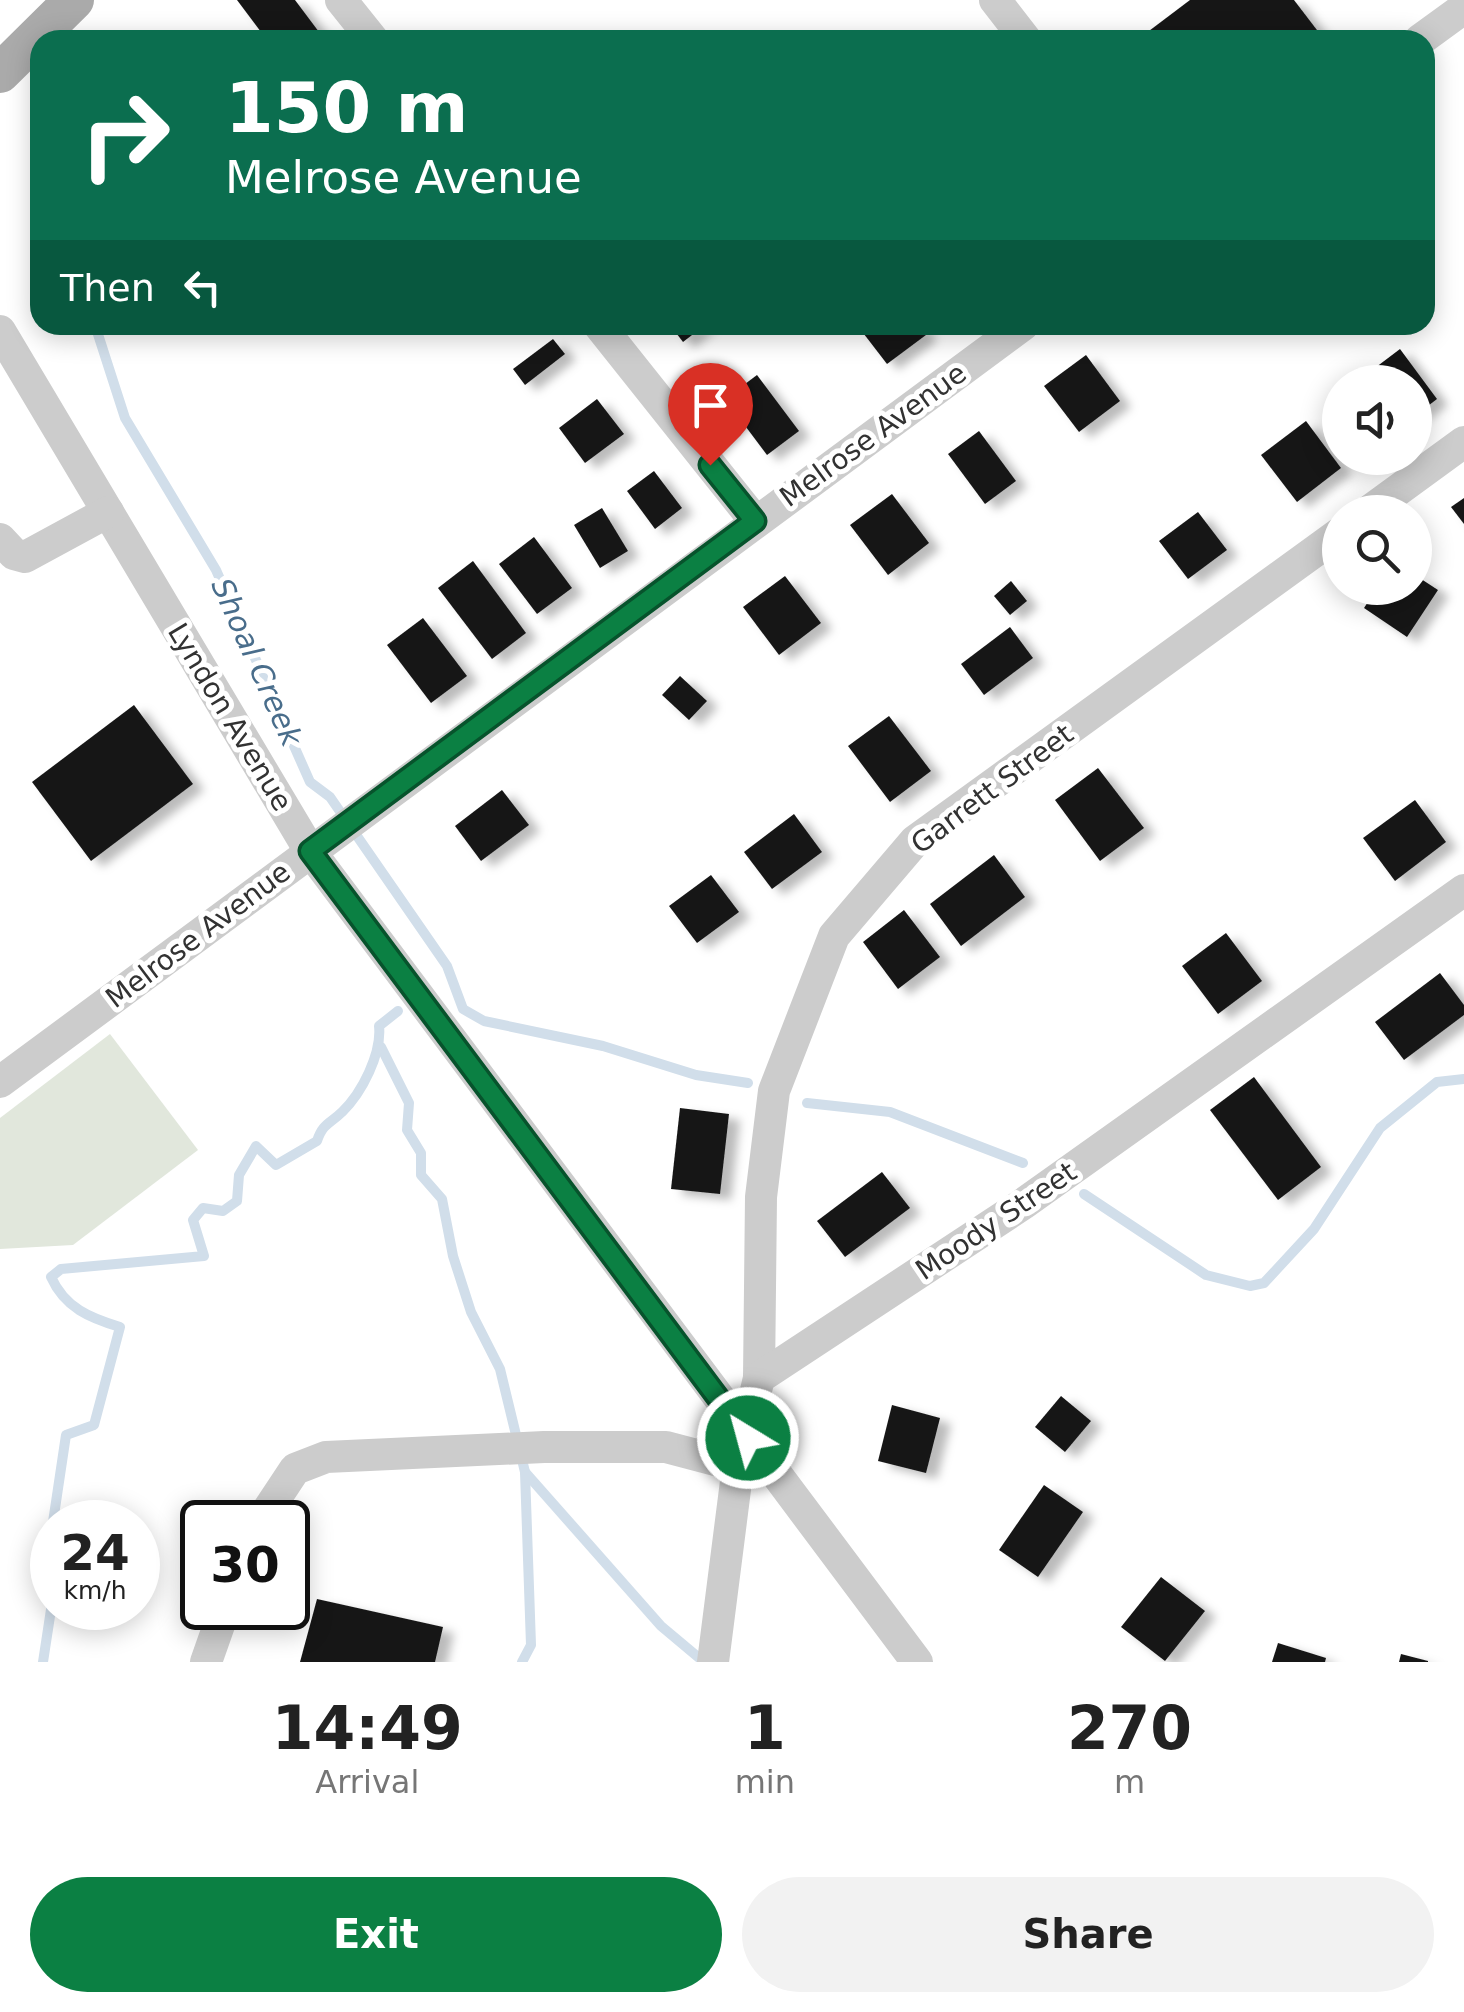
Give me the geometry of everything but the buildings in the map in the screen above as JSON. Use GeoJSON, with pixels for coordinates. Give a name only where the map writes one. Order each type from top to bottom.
{"type":"FeatureCollection","features":[{"type":"Feature","properties":{"kind":"main road"},"geometry":{"type":"LineString","coordinates":[[43,30],[74,0]]}},
{"type":"Feature","properties":{"kind":"main road"},"geometry":{"type":"LineString","coordinates":[[0,72],[30,43]]}},
{"type":"Feature","properties":{"kind":"street"},"geometry":{"type":"LineString","coordinates":[[341,0],[365,30]]}},
{"type":"Feature","properties":{"kind":"street"},"geometry":{"type":"LineString","coordinates":[[994,0],[1018,30]]}},
{"type":"Feature","properties":{"kind":"street"},"geometry":{"type":"LineString","coordinates":[[1434,30],[1464,8]]}},
{"type":"Feature","properties":{"kind":"street","name":"Lyndon Avenue"},"geometry":{"type":"LineString","coordinates":[[0,332],[108,512],[320,844],[743,1452],[917,1662]]}},
{"type":"Feature","properties":{"kind":"street"},"geometry":{"type":"LineString","coordinates":[[607,335],[755,521]]}},
{"type":"Feature","properties":{"kind":"street","name":"Melrose Avenue"},"geometry":{"type":"LineString","coordinates":[[0,1082],[1010,335]]}},
{"type":"Feature","properties":{"kind":"street"},"geometry":{"type":"LineString","coordinates":[[1391,495],[1464,442]]}},
{"type":"Feature","properties":{"kind":"street"},"geometry":{"type":"LineString","coordinates":[[0,539],[14,554],[25,556],[108,512]]}},
{"type":"Feature","properties":{"kind":"street","name":"Garrett Street"},"geometry":{"type":"LineString","coordinates":[[759,1378],[760,1197],[774,1090],[834,936],[915,842],[1322,546]]}},
{"type":"Feature","properties":{"kind":"street","name":"Moody Street"},"geometry":{"type":"LineString","coordinates":[[759,1378],[1024,1204],[1464,890]]}},
{"type":"Feature","properties":{"kind":"street"},"geometry":{"type":"LineString","coordinates":[[713,1662],[743,1452],[759,1378]]}},
{"type":"Feature","properties":{"kind":"street"},"geometry":{"type":"LineString","coordinates":[[275,1500],[295,1469],[326,1457],[544,1446],[743,1452]]}},
{"type":"Feature","properties":{"kind":"street"},"geometry":{"type":"LineString","coordinates":[[206,1662],[217,1630]]}},
{"type":"Feature","properties":{"kind":"shaded area"},"geometry":{"type":"Polygon","coordinates":[[[110,1034],[198,1150],[73,1245],[0,1249],[0,1118],[110,1034]]]}},
{"type":"Feature","properties":{"kind":"waterway","name":"Shoal Creek"},"geometry":{"type":"LineString","coordinates":[[98,335],[125,418],[216,570],[310,782],[330,797],[447,966],[463,1009],[484,1021],[603,1046],[696,1075],[748,1083]]}},
{"type":"Feature","properties":{"kind":"waterway","name":"Shoal Creek"},"geometry":{"type":"LineString","coordinates":[[56,1500],[66,1435],[94,1425],[120,1327],[80,1310],[63,1297],[51,1277],[61,1269],[204,1256],[193,1220],[203,1208],[223,1211],[237,1201],[239,1175],[256,1146],[276,1165],[317,1141],[324,1127],[357,1094],[374,1060],[379,1026],[398,1011]]}},
{"type":"Feature","properties":{"kind":"waterway"},"geometry":{"type":"LineString","coordinates":[[381,1047],[409,1103],[407,1130],[421,1153],[421,1175],[442,1199],[453,1256],[471,1312],[500,1369],[525,1472],[531,1645],[522,1662]]}},
{"type":"Feature","properties":{"kind":"waterway"},"geometry":{"type":"LineString","coordinates":[[1084,1194],[1206,1275],[1250,1286],[1264,1283],[1314,1229],[1380,1128],[1437,1082],[1464,1079]]}},
{"type":"Feature","properties":{"kind":"waterway"},"geometry":{"type":"LineString","coordinates":[[807,1103],[890,1112],[1023,1163]]}},
{"type":"Feature","properties":{"kind":"waterway"},"geometry":{"type":"LineString","coordinates":[[525,1472],[661,1626],[704,1662]]}},
{"type":"Feature","properties":{"kind":"waterway","name":"Shoal Creek"},"geometry":{"type":"LineString","coordinates":[[43,1662],[48,1630]]}},
{"type":"Feature","properties":{"kind":"route"},"geometry":{"type":"LineString","coordinates":[[710,465],[755,521],[310,851],[748,1438]]}}]}
